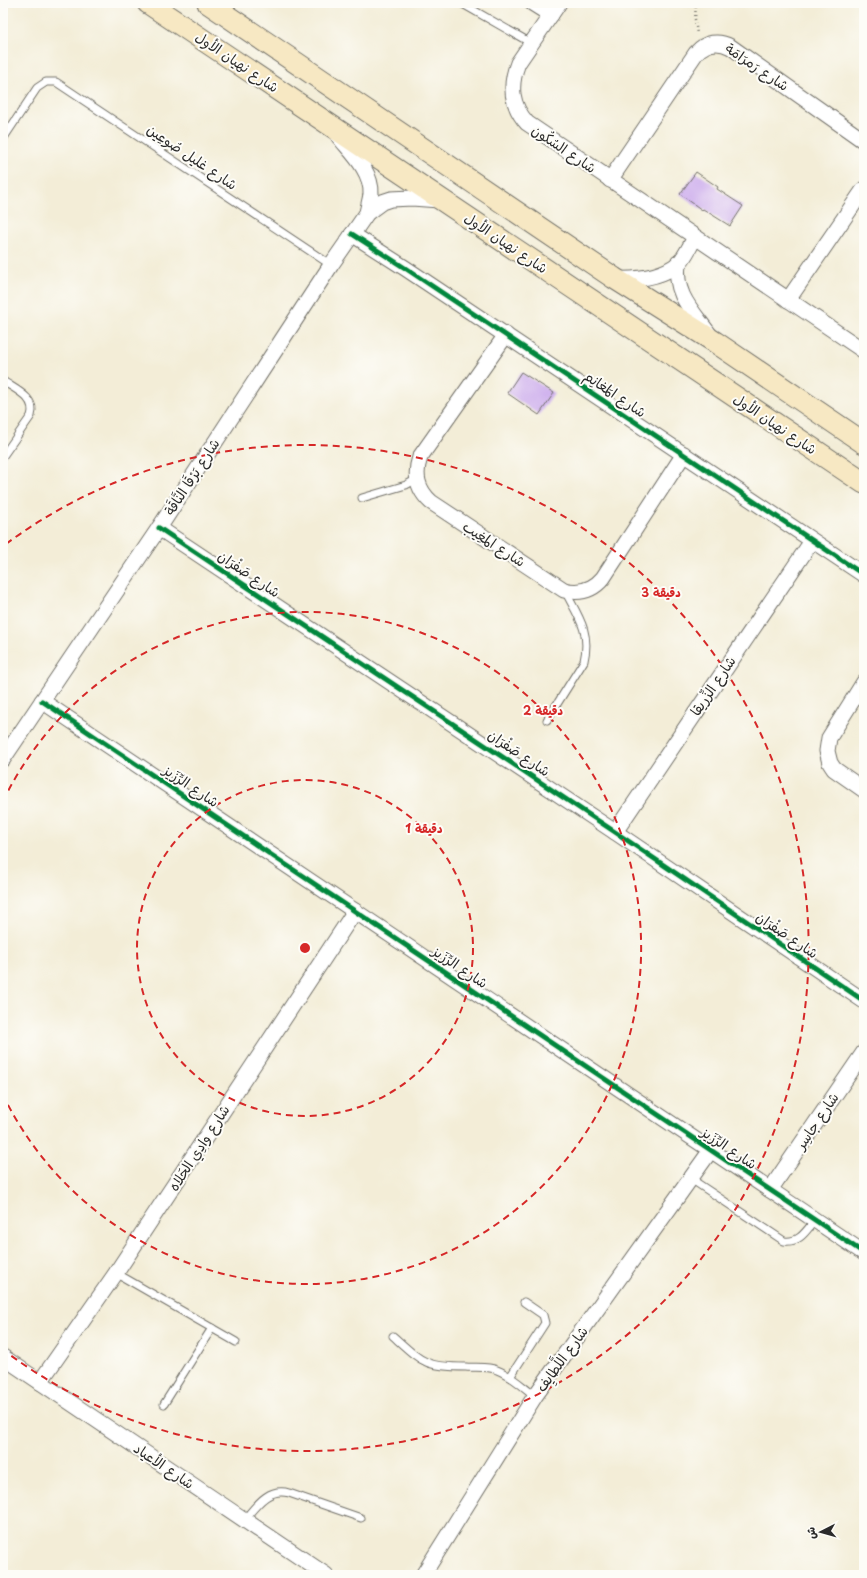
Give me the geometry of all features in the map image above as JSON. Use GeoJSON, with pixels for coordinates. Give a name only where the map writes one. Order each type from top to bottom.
{"type":"FeatureCollection","features":[{"type":"Feature","properties":{"kind":"main road","name":"شارع نهيان الأول"},"geometry":{"type":"LineString","coordinates":[[148,3],[864,483]]}},
{"type":"Feature","properties":{"kind":"main road"},"geometry":{"type":"LineString","coordinates":[[208,3],[614,278],[715,342],[864,443]]}},
{"type":"Feature","properties":{"kind":"street"},"geometry":{"type":"LineString","coordinates":[[532,3],[555,9]]}},
{"type":"Feature","properties":{"kind":"street","name":"شارع السُكُون"},"geometry":{"type":"LineString","coordinates":[[555,9],[518,63],[512,82],[512,91],[517,109],[527,123],[864,351]]}},
{"type":"Feature","properties":{"kind":"street","name":"شارع رَمرَامَة"},"geometry":{"type":"LineString","coordinates":[[700,48],[712,42],[719,42],[731,47],[864,141]]}},
{"type":"Feature","properties":{"kind":"street"},"geometry":{"type":"LineString","coordinates":[[610,180],[700,48]]}},
{"type":"Feature","properties":{"kind":"street","name":"شارع بَرْقَا النَّاقَة"},"geometry":{"type":"LineString","coordinates":[[329,124],[362,166],[368,177],[371,194],[367,213]]}},
{"type":"Feature","properties":{"kind":"street"},"geometry":{"type":"LineString","coordinates":[[788,300],[864,188]]}},
{"type":"Feature","properties":{"kind":"street","name":"شارع بَرْقَا النَّاقَة"},"geometry":{"type":"LineString","coordinates":[[3,759],[159,528],[331,265],[367,213],[382,202],[392,199],[412,198],[442,200]]}},
{"type":"Feature","properties":{"kind":"street","name":"شارع المَغانِم"},"geometry":{"type":"LineString","coordinates":[[352,234],[406,268],[864,575]]}},
{"type":"Feature","properties":{"kind":"street"},"geometry":{"type":"LineString","coordinates":[[614,278],[641,279],[655,276],[678,263],[695,238]]}},
{"type":"Feature","properties":{"kind":"street"},"geometry":{"type":"LineString","coordinates":[[678,263],[677,275],[683,298],[715,342]]}},
{"type":"Feature","properties":{"kind":"street"},"geometry":{"type":"LineString","coordinates":[[417,479],[418,464],[424,451],[506,335]]}},
{"type":"Feature","properties":{"kind":"street"},"geometry":{"type":"LineString","coordinates":[[564,590],[578,592],[584,591],[600,582],[684,454]]}},
{"type":"Feature","properties":{"kind":"street","name":"شارع المغِيب"},"geometry":{"type":"LineString","coordinates":[[417,479],[422,492],[431,502],[564,590]]}},
{"type":"Feature","properties":{"kind":"street","name":"شارع صَفْرَان"},"geometry":{"type":"LineString","coordinates":[[159,528],[615,832],[864,1001]]}},
{"type":"Feature","properties":{"kind":"street","name":"شارع الزِّريقا"},"geometry":{"type":"LineString","coordinates":[[615,832],[812,541]]}},
{"type":"Feature","properties":{"kind":"street"},"geometry":{"type":"LineString","coordinates":[[864,682],[829,738],[827,751],[830,763],[834,769],[864,790]]}},
{"type":"Feature","properties":{"kind":"street","name":"شارع الرِّزَيز"},"geometry":{"type":"LineString","coordinates":[[42,701],[864,1253]]}},
{"type":"Feature","properties":{"kind":"street","name":"شارع وادِي الحَلاه"},"geometry":{"type":"LineString","coordinates":[[40,1382],[116,1273],[355,911]]}},
{"type":"Feature","properties":{"kind":"street","name":"شارع جاسِر"},"geometry":{"type":"LineString","coordinates":[[770,1190],[864,1052]]}},
{"type":"Feature","properties":{"kind":"street","name":"شارع اللَّطايِف"},"geometry":{"type":"LineString","coordinates":[[423,1575],[535,1396],[711,1150]]}},
{"type":"Feature","properties":{"kind":"street","name":"شارع الأعياد"},"geometry":{"type":"LineString","coordinates":[[3,1357],[326,1575]]}},
{"type":"Feature","properties":{"kind":"lane"},"geometry":{"type":"LineString","coordinates":[[461,3],[531,43]]}},
{"type":"Feature","properties":{"kind":"lane","name":"شارع غليل صُوعِين"},"geometry":{"type":"LineString","coordinates":[[3,139],[37,88],[46,82],[56,82],[331,265]]}},
{"type":"Feature","properties":{"kind":"lane"},"geometry":{"type":"LineString","coordinates":[[3,382],[26,396],[30,400],[33,409],[31,416],[3,456]]}},
{"type":"Feature","properties":{"kind":"lane"},"geometry":{"type":"LineString","coordinates":[[362,498],[406,485],[417,479]]}},
{"type":"Feature","properties":{"kind":"lane"},"geometry":{"type":"LineString","coordinates":[[547,720],[584,661],[587,650],[587,639],[584,629],[564,590]]}},
{"type":"Feature","properties":{"kind":"lane"},"geometry":{"type":"LineString","coordinates":[[691,1179],[784,1241],[789,1242],[800,1238],[815,1220]]}},
{"type":"Feature","properties":{"kind":"lane"},"geometry":{"type":"LineString","coordinates":[[116,1273],[236,1342]]}},
{"type":"Feature","properties":{"kind":"lane"},"geometry":{"type":"LineString","coordinates":[[510,1377],[545,1323],[543,1315],[524,1302]]}},
{"type":"Feature","properties":{"kind":"lane"},"geometry":{"type":"LineString","coordinates":[[164,1404],[212,1328]]}},
{"type":"Feature","properties":{"kind":"lane"},"geometry":{"type":"LineString","coordinates":[[393,1336],[415,1356],[427,1363],[442,1367],[490,1368],[497,1370],[510,1377],[535,1396]]}},
{"type":"Feature","properties":{"kind":"lane"},"geometry":{"type":"LineString","coordinates":[[244,1520],[267,1495],[278,1491],[289,1493],[360,1518]]}},
{"type":"Feature","properties":{"kind":"path"},"geometry":{"type":"LineString","coordinates":[[696,3],[696,34],[700,48]]}},
{"type":"Feature","properties":{"kind":"building"},"geometry":{"type":"Polygon","coordinates":[[[696,172],[718,187],[717,189],[743,206],[730,226],[703,209],[702,210],[680,194],[696,172]]]}},
{"type":"Feature","properties":{"kind":"building"},"geometry":{"type":"Polygon","coordinates":[[[521,372],[554,393],[539,415],[507,393],[521,372]]]}},
{"type":"Feature","properties":{"kind":"cycle path"},"geometry":{"type":"LineString","coordinates":[[352,234],[864,575]]}},
{"type":"Feature","properties":{"kind":"cycle path"},"geometry":{"type":"LineString","coordinates":[[159,528],[615,832],[864,1001]]}},
{"type":"Feature","properties":{"kind":"cycle path"},"geometry":{"type":"LineString","coordinates":[[42,701],[864,1253]]}}]}
